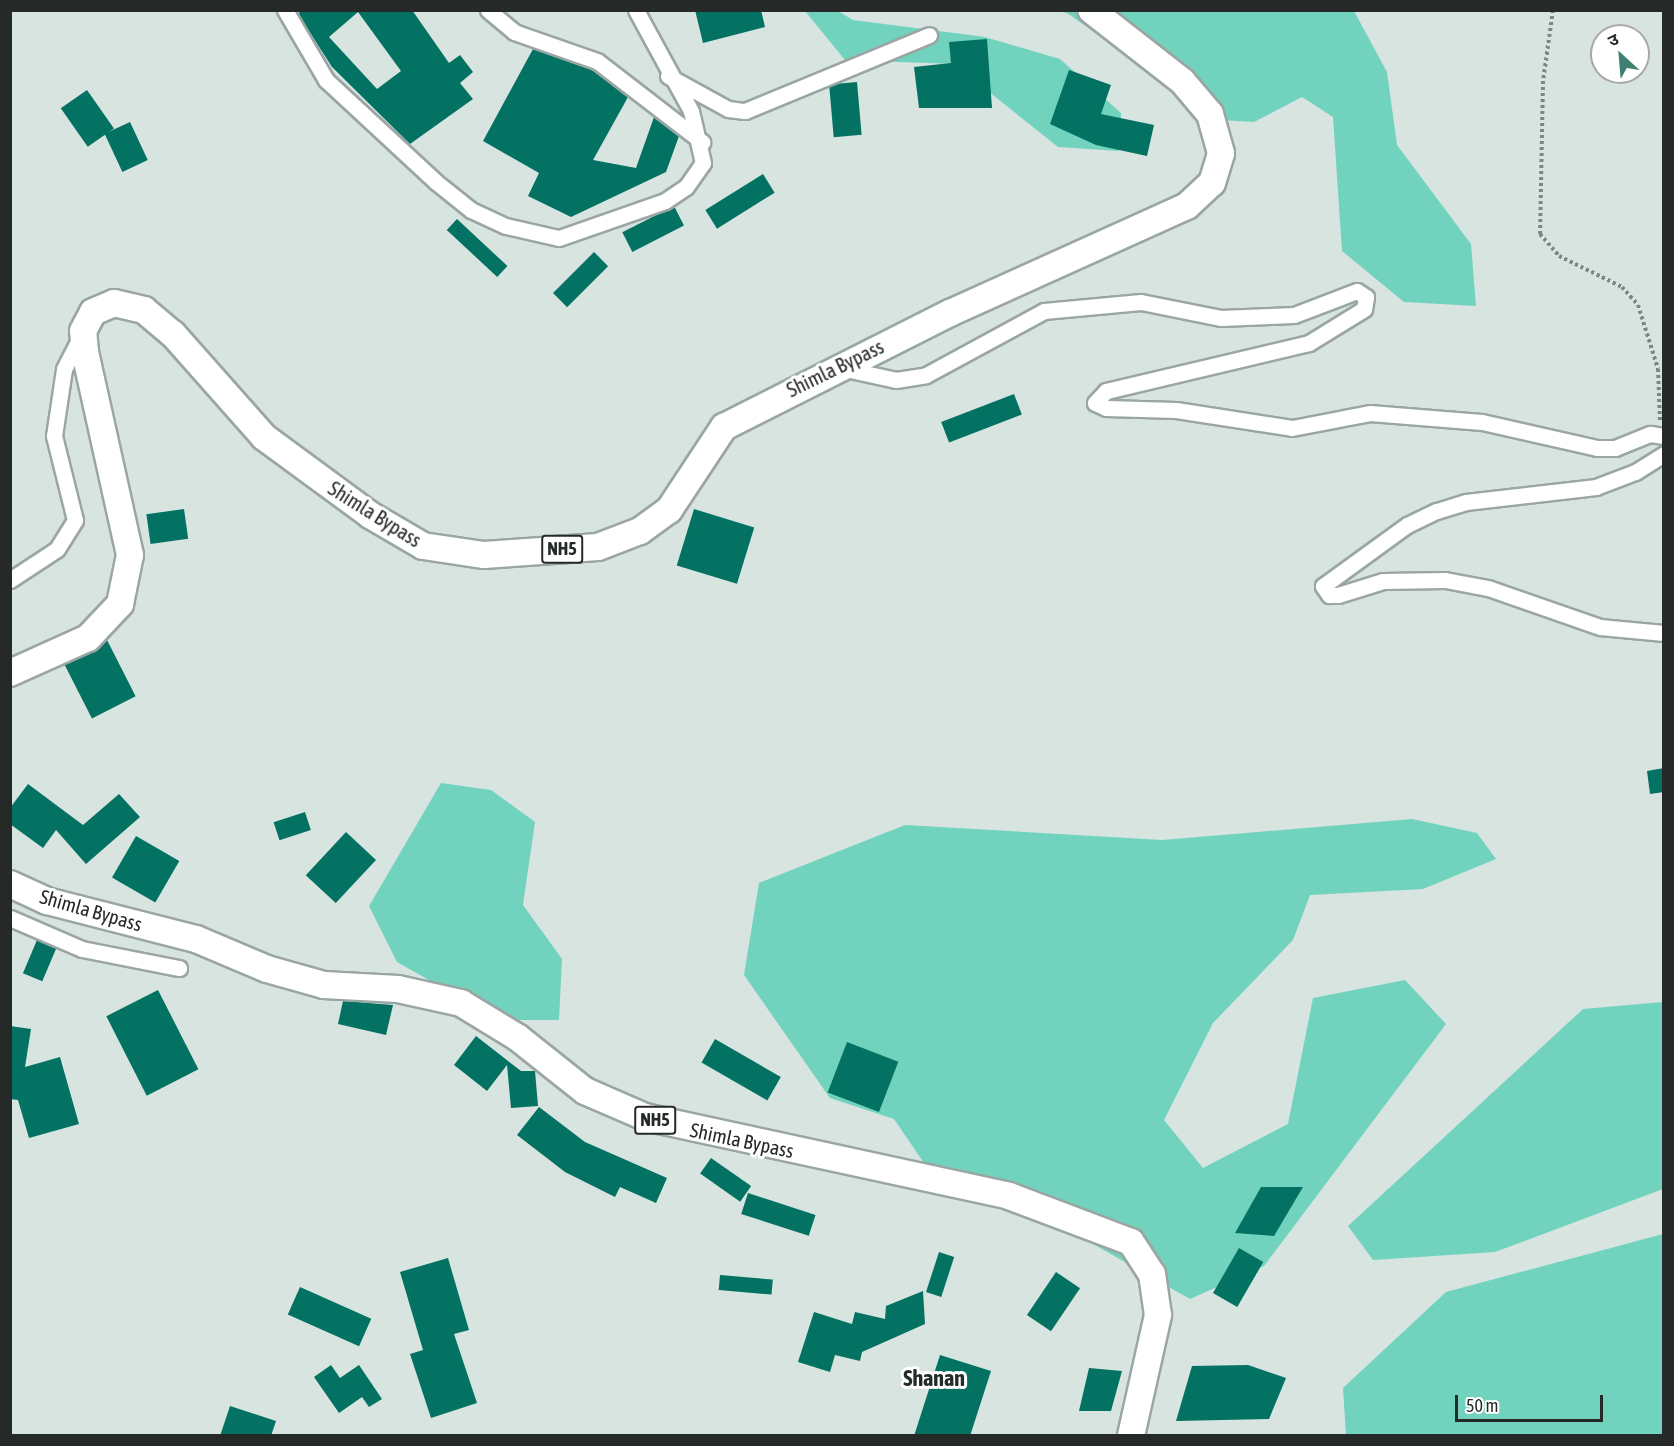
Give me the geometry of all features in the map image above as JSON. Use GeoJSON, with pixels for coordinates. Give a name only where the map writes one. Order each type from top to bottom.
{"type":"FeatureCollection","features":[{"type":"Feature","properties":{"kind":"highway","name":"Shimla Bypass"},"geometry":{"type":"LineString","coordinates":[[83,331],[93,312],[114,303],[144,310],[173,334],[264,437],[309,472],[423,546],[484,555],[598,547],[640,531],[669,510],[724,427],[838,367],[1187,206],[1212,183],[1221,153],[1210,114],[1182,81],[1091,10]]}},
{"type":"Feature","properties":{"kind":"highway"},"geometry":{"type":"LineString","coordinates":[[10,673],[88,638],[120,604],[130,555],[83,331]]}},
{"type":"Feature","properties":{"kind":"highway","name":"Shimla Bypass"},"geometry":{"type":"LineString","coordinates":[[10,884],[47,901],[196,939],[267,969],[324,985],[399,989],[461,1003],[517,1037],[585,1091],[645,1117],[1009,1196],[1131,1242],[1152,1274],[1158,1315],[1131,1436]]}},
{"type":"Feature","properties":{"kind":"street"},"geometry":{"type":"LineString","coordinates":[[285,10],[326,81],[471,210],[531,236],[559,238],[665,201],[686,187],[703,163],[702,142],[636,10]]}},
{"type":"Feature","properties":{"kind":"street"},"geometry":{"type":"LineString","coordinates":[[488,10],[514,32],[597,62],[702,142]]}},
{"type":"Feature","properties":{"kind":"street"},"geometry":{"type":"LineString","coordinates":[[668,76],[728,109],[745,111],[929,35]]}},
{"type":"Feature","properties":{"kind":"street"},"geometry":{"type":"LineString","coordinates":[[838,367],[896,380],[926,375],[1044,311],[1142,302],[1221,318],[1294,315],[1357,291],[1366,297],[1364,309],[1309,343],[1106,391],[1095,403],[1106,408],[1176,410],[1292,428],[1370,413],[1482,422],[1597,448],[1615,447],[1661,434]]}},
{"type":"Feature","properties":{"kind":"street"},"geometry":{"type":"LineString","coordinates":[[10,580],[57,549],[75,520],[54,435],[64,369],[83,331]]}},
{"type":"Feature","properties":{"kind":"street"},"geometry":{"type":"LineString","coordinates":[[1664,454],[1596,487],[1466,502],[1436,511],[1407,525],[1323,586],[1329,595],[1338,595],[1383,581],[1445,580],[1488,588],[1600,627],[1664,633]]}},
{"type":"Feature","properties":{"kind":"street"},"geometry":{"type":"LineString","coordinates":[[10,918],[82,948],[179,968]]}},
{"type":"Feature","properties":{"kind":"path"},"geometry":{"type":"LineString","coordinates":[[1553,10],[1544,81],[1540,234],[1559,256],[1622,287],[1638,305],[1658,369],[1661,434]]}},
{"type":"Feature","properties":{"kind":"green space"},"geometry":{"type":"Polygon","coordinates":[[[805,11],[838,11],[853,20],[985,37],[1060,59],[1121,113],[1119,151],[1058,147],[954,64],[845,60],[805,11]]]}},
{"type":"Feature","properties":{"kind":"green space"},"geometry":{"type":"Polygon","coordinates":[[[1056,11],[1354,11],[1387,72],[1397,145],[1471,244],[1476,306],[1404,302],[1342,251],[1333,117],[1302,97],[1254,122],[1220,120],[1067,13],[1056,11]]]}},
{"type":"Feature","properties":{"kind":"green space"},"geometry":{"type":"Polygon","coordinates":[[[441,783],[491,790],[535,822],[523,905],[562,959],[559,1020],[500,1020],[397,962],[369,906],[441,783]]]}},
{"type":"Feature","properties":{"kind":"green space"},"geometry":{"type":"Polygon","coordinates":[[[1412,819],[1477,833],[1496,859],[1423,889],[1310,895],[1293,940],[1213,1023],[1164,1120],[1203,1168],[1288,1124],[1313,998],[1405,980],[1446,1024],[1264,1266],[1190,1299],[1028,1207],[928,1169],[894,1119],[830,1098],[744,975],[759,883],[905,825],[1162,840],[1412,819]]]}},
{"type":"Feature","properties":{"kind":"green space"},"geometry":{"type":"Polygon","coordinates":[[[1663,1002],[1663,1189],[1495,1252],[1373,1260],[1348,1226],[1583,1009],[1663,1002]]]}},
{"type":"Feature","properties":{"kind":"green space"},"geometry":{"type":"Polygon","coordinates":[[[1663,1234],[1663,1435],[1346,1435],[1343,1388],[1446,1292],[1663,1234]]]}},
{"type":"Feature","properties":{"kind":"building"},"geometry":{"type":"Polygon","coordinates":[[[302,10],[412,10],[449,63],[460,55],[473,72],[460,83],[473,99],[410,144],[332,67],[298,14],[302,10]],[[358,12],[329,37],[377,89],[401,71],[358,12]]]}},
{"type":"Feature","properties":{"kind":"building"},"geometry":{"type":"Polygon","coordinates":[[[695,10],[761,10],[765,27],[703,43],[695,10]]]}},
{"type":"Feature","properties":{"kind":"building"},"geometry":{"type":"Polygon","coordinates":[[[987,39],[992,108],[919,108],[914,67],[951,63],[949,42],[987,39]]]}},
{"type":"Feature","properties":{"kind":"building"},"geometry":{"type":"Polygon","coordinates":[[[533,49],[592,70],[628,97],[593,160],[636,168],[654,117],[679,136],[666,172],[571,217],[528,196],[539,173],[483,141],[533,49]]]}},
{"type":"Feature","properties":{"kind":"building"},"geometry":{"type":"Polygon","coordinates":[[[1069,70],[1111,85],[1101,114],[1154,125],[1147,156],[1096,145],[1050,124],[1069,70]]]}},
{"type":"Feature","properties":{"kind":"building"},"geometry":{"type":"Polygon","coordinates":[[[857,82],[862,135],[834,137],[829,84],[857,82]]]}},
{"type":"Feature","properties":{"kind":"building"},"geometry":{"type":"Polygon","coordinates":[[[87,90],[114,129],[88,147],[61,108],[87,90]]]}},
{"type":"Feature","properties":{"kind":"building"},"geometry":{"type":"Polygon","coordinates":[[[130,122],[148,160],[122,172],[105,134],[130,122]]]}},
{"type":"Feature","properties":{"kind":"building"},"geometry":{"type":"Polygon","coordinates":[[[763,174],[775,193],[717,229],[705,210],[763,174]]]}},
{"type":"Feature","properties":{"kind":"building"},"geometry":{"type":"Polygon","coordinates":[[[674,206],[684,226],[632,252],[622,232],[674,206]]]}},
{"type":"Feature","properties":{"kind":"building"},"geometry":{"type":"Polygon","coordinates":[[[457,219],[507,266],[497,277],[447,230],[457,219]]]}},
{"type":"Feature","properties":{"kind":"building"},"geometry":{"type":"Polygon","coordinates":[[[594,252],[608,266],[567,307],[553,293],[594,252]]]}},
{"type":"Feature","properties":{"kind":"building"},"geometry":{"type":"Polygon","coordinates":[[[1014,394],[1022,415],[949,442],[941,422],[1014,394]]]}},
{"type":"Feature","properties":{"kind":"building"},"geometry":{"type":"Polygon","coordinates":[[[184,509],[188,539],[151,544],[146,514],[184,509]]]}},
{"type":"Feature","properties":{"kind":"building"},"geometry":{"type":"Polygon","coordinates":[[[694,509],[754,527],[737,584],[677,565],[694,509]]]}},
{"type":"Feature","properties":{"kind":"building"},"geometry":{"type":"Polygon","coordinates":[[[107,640],[136,696],[92,718],[63,662],[107,640]]]}},
{"type":"Feature","properties":{"kind":"building"},"geometry":{"type":"Polygon","coordinates":[[[1664,768],[1664,792],[1650,794],[1647,771],[1664,768]]]}},
{"type":"Feature","properties":{"kind":"building"},"geometry":{"type":"Polygon","coordinates":[[[28,784],[83,825],[119,794],[140,817],[86,864],[56,830],[43,848],[10,824],[10,808],[28,784]]]}},
{"type":"Feature","properties":{"kind":"building"},"geometry":{"type":"Polygon","coordinates":[[[305,812],[311,830],[279,840],[274,822],[305,812]]]}},
{"type":"Feature","properties":{"kind":"building"},"geometry":{"type":"Polygon","coordinates":[[[346,832],[376,860],[336,903],[306,875],[346,832]]]}},
{"type":"Feature","properties":{"kind":"building"},"geometry":{"type":"Polygon","coordinates":[[[136,836],[179,861],[155,903],[112,878],[136,836]]]}},
{"type":"Feature","properties":{"kind":"building"},"geometry":{"type":"Polygon","coordinates":[[[37,940],[56,948],[42,981],[23,973],[37,940]]]}},
{"type":"Feature","properties":{"kind":"building"},"geometry":{"type":"Polygon","coordinates":[[[158,990],[198,1069],[147,1096],[106,1016],[158,990]]]}},
{"type":"Feature","properties":{"kind":"building"},"geometry":{"type":"Polygon","coordinates":[[[343,1001],[393,1005],[386,1035],[338,1024],[343,1001]]]}},
{"type":"Feature","properties":{"kind":"building"},"geometry":{"type":"Polygon","coordinates":[[[10,1026],[31,1029],[25,1067],[60,1057],[79,1124],[29,1138],[18,1100],[10,1099],[10,1026]]]}},
{"type":"Feature","properties":{"kind":"building"},"geometry":{"type":"Polygon","coordinates":[[[476,1036],[521,1071],[535,1071],[538,1106],[511,1108],[507,1065],[487,1091],[454,1065],[476,1036]]]}},
{"type":"Feature","properties":{"kind":"building"},"geometry":{"type":"Polygon","coordinates":[[[715,1039],[781,1077],[767,1100],[702,1062],[715,1039]]]}},
{"type":"Feature","properties":{"kind":"building"},"geometry":{"type":"Polygon","coordinates":[[[847,1042],[898,1062],[879,1112],[828,1092],[847,1042]]]}},
{"type":"Feature","properties":{"kind":"building"},"geometry":{"type":"Polygon","coordinates":[[[539,1107],[585,1142],[667,1178],[656,1203],[620,1187],[615,1197],[565,1172],[517,1135],[539,1107]]]}},
{"type":"Feature","properties":{"kind":"building"},"geometry":{"type":"Polygon","coordinates":[[[711,1158],[751,1186],[740,1202],[700,1174],[711,1158]]]}},
{"type":"Feature","properties":{"kind":"building"},"geometry":{"type":"Polygon","coordinates":[[[1261,1187],[1303,1187],[1274,1236],[1235,1233],[1261,1187]]]}},
{"type":"Feature","properties":{"kind":"building"},"geometry":{"type":"Polygon","coordinates":[[[748,1193],[816,1215],[809,1236],[741,1214],[748,1193]]]}},
{"type":"Feature","properties":{"kind":"building"},"geometry":{"type":"Polygon","coordinates":[[[1239,1248],[1263,1262],[1237,1307],[1213,1293],[1239,1248]]]}},
{"type":"Feature","properties":{"kind":"building"},"geometry":{"type":"Polygon","coordinates":[[[939,1252],[954,1257],[941,1297],[926,1292],[939,1252]]]}},
{"type":"Feature","properties":{"kind":"building"},"geometry":{"type":"Polygon","coordinates":[[[448,1258],[469,1330],[454,1334],[477,1403],[431,1418],[410,1354],[423,1350],[400,1272],[448,1258]]]}},
{"type":"Feature","properties":{"kind":"building"},"geometry":{"type":"Polygon","coordinates":[[[1056,1272],[1080,1288],[1051,1331],[1027,1315],[1056,1272]]]}},
{"type":"Feature","properties":{"kind":"building"},"geometry":{"type":"Polygon","coordinates":[[[720,1275],[773,1280],[771,1295],[719,1290],[720,1275]]]}},
{"type":"Feature","properties":{"kind":"building"},"geometry":{"type":"Polygon","coordinates":[[[300,1287],[371,1319],[359,1346],[288,1314],[300,1287]]]}},
{"type":"Feature","properties":{"kind":"building"},"geometry":{"type":"Polygon","coordinates":[[[923,1291],[925,1324],[862,1352],[860,1361],[835,1355],[830,1372],[798,1362],[814,1312],[852,1324],[855,1312],[885,1319],[886,1306],[923,1291]]]}},
{"type":"Feature","properties":{"kind":"building"},"geometry":{"type":"Polygon","coordinates":[[[940,1355],[991,1371],[970,1436],[914,1436],[940,1355]]]}},
{"type":"Feature","properties":{"kind":"building"},"geometry":{"type":"Polygon","coordinates":[[[331,1365],[340,1378],[359,1365],[382,1399],[369,1407],[362,1397],[339,1413],[314,1377],[331,1365]]]}},
{"type":"Feature","properties":{"kind":"building"},"geometry":{"type":"Polygon","coordinates":[[[1248,1365],[1286,1378],[1269,1419],[1176,1421],[1192,1366],[1248,1365]]]}},
{"type":"Feature","properties":{"kind":"building"},"geometry":{"type":"Polygon","coordinates":[[[1089,1368],[1122,1371],[1111,1411],[1079,1411],[1089,1368]]]}},
{"type":"Feature","properties":{"kind":"building"},"geometry":{"type":"Polygon","coordinates":[[[230,1406],[276,1421],[271,1436],[220,1436],[230,1406]]]}},
{"type":"Feature","properties":{"kind":"district","name":"Shanan"},"geometry":{"type":"Point","coordinates":[934,1379]}}]}
